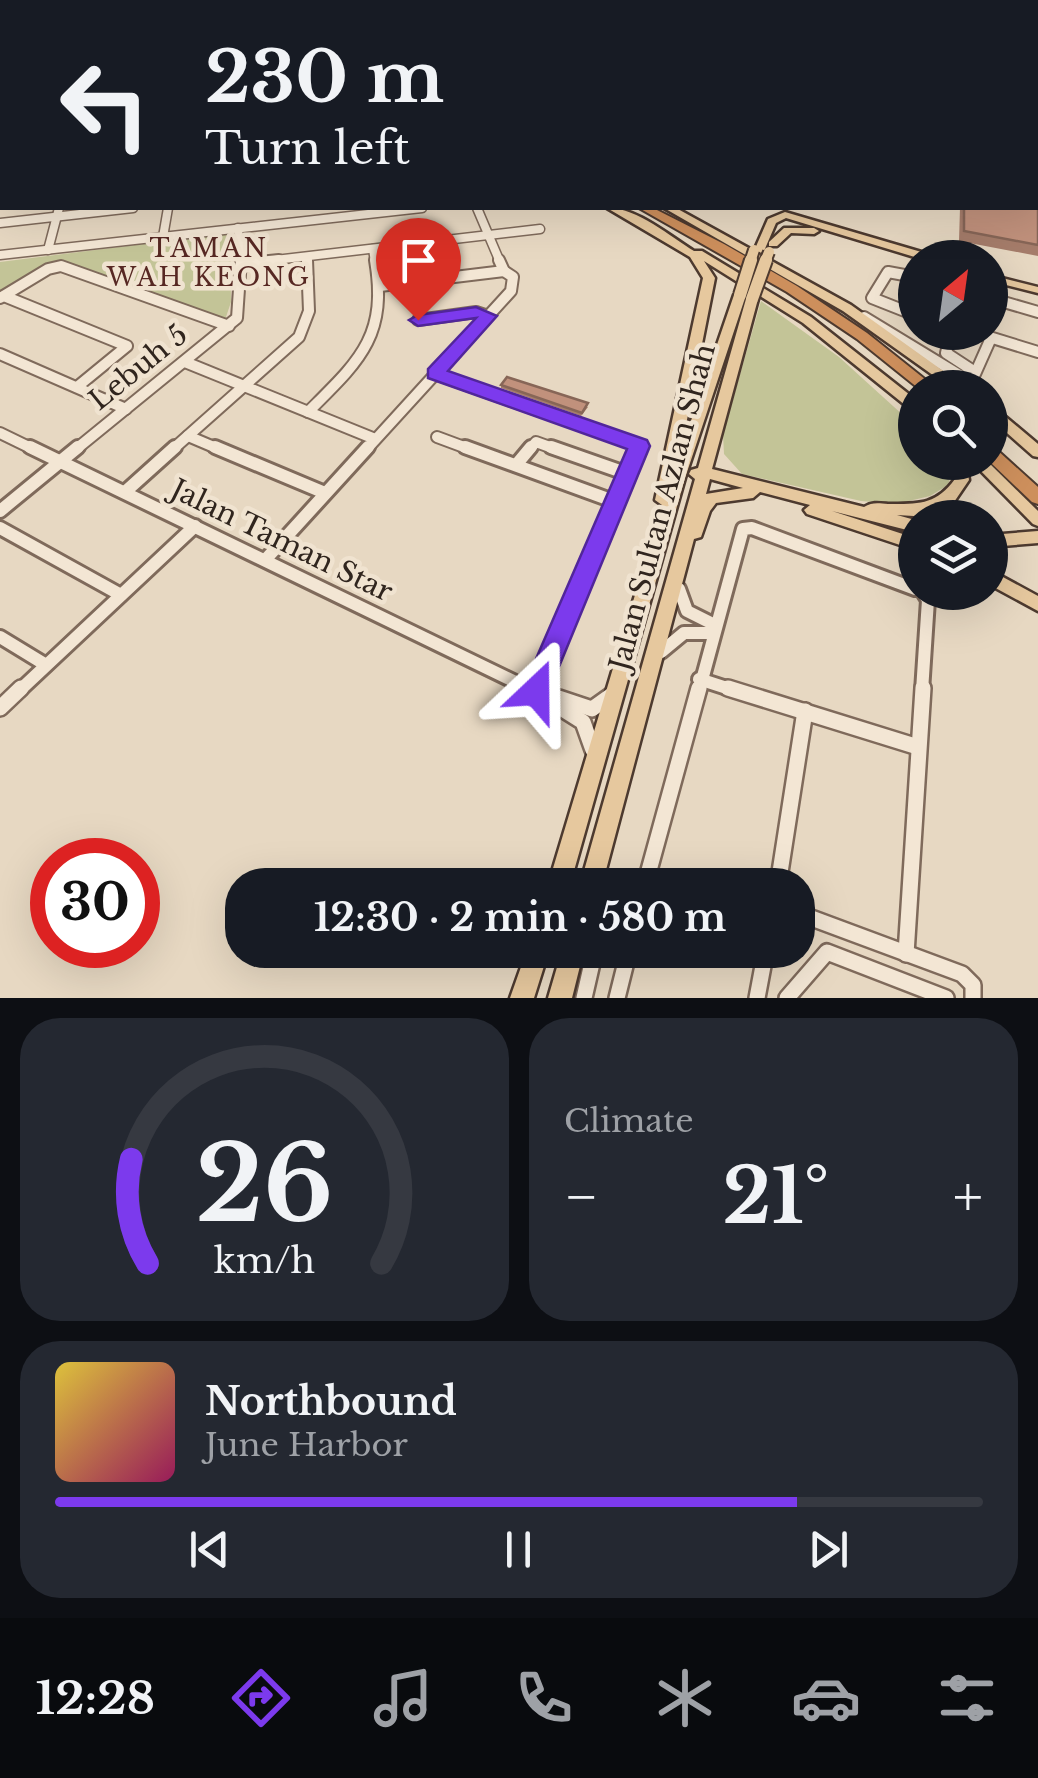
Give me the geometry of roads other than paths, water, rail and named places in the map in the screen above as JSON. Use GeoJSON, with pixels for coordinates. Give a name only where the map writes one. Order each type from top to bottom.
{"type":"FeatureCollection","features":[{"type":"Feature","properties":{"kind":"highway"},"geometry":{"type":"LineString","coordinates":[[649,210],[778,279],[850,326],[906,370]]}},
{"type":"Feature","properties":{"kind":"highway"},"geometry":{"type":"LineString","coordinates":[[632,212],[775,285],[898,375]]}},
{"type":"Feature","properties":{"kind":"highway"},"geometry":{"type":"LineString","coordinates":[[1008,454],[1038,482]]}},
{"type":"Feature","properties":{"kind":"highway"},"geometry":{"type":"LineString","coordinates":[[1008,470],[1038,497]]}},
{"type":"Feature","properties":{"kind":"main road"},"geometry":{"type":"LineString","coordinates":[[673,210],[846,308],[935,370]]}},
{"type":"Feature","properties":{"kind":"main road"},"geometry":{"type":"LineString","coordinates":[[632,212],[742,278],[846,350],[898,395]]}},
{"type":"Feature","properties":{"kind":"main road"},"geometry":{"type":"LineString","coordinates":[[632,212],[694,256],[709,278],[674,438],[658,531],[660,548]]}},
{"type":"Feature","properties":{"kind":"main road"},"geometry":{"type":"LineString","coordinates":[[782,212],[898,249]]}},
{"type":"Feature","properties":{"kind":"main road"},"geometry":{"type":"LineString","coordinates":[[782,212],[895,252]]}},
{"type":"Feature","properties":{"kind":"main road","name":"Jalan Sultan Azlan Shah"},"geometry":{"type":"LineString","coordinates":[[764,249],[782,212]]}},
{"type":"Feature","properties":{"kind":"main road","name":"Jalan Sultan Azlan Shah"},"geometry":{"type":"LineString","coordinates":[[564,868],[690,445],[764,249],[782,212]]}},
{"type":"Feature","properties":{"kind":"main road"},"geometry":{"type":"LineString","coordinates":[[764,249],[788,230],[807,229],[898,253]]}},
{"type":"Feature","properties":{"kind":"main road"},"geometry":{"type":"LineString","coordinates":[[1008,280],[1038,287]]}},
{"type":"Feature","properties":{"kind":"main road","name":"Jalan Sultan Azlan Shah"},"geometry":{"type":"LineString","coordinates":[[600,868],[628,744],[696,479],[714,430],[746,297]]}},
{"type":"Feature","properties":{"kind":"main road"},"geometry":{"type":"LineString","coordinates":[[1008,426],[1038,452]]}},
{"type":"Feature","properties":{"kind":"main road"},"geometry":{"type":"LineString","coordinates":[[714,430],[714,449],[721,466],[757,490]]}},
{"type":"Feature","properties":{"kind":"main road"},"geometry":{"type":"LineString","coordinates":[[588,794],[696,479],[690,445]]}},
{"type":"Feature","properties":{"kind":"main road"},"geometry":{"type":"LineString","coordinates":[[696,479],[757,490],[898,529]]}},
{"type":"Feature","properties":{"kind":"main road"},"geometry":{"type":"LineString","coordinates":[[813,506],[927,508],[947,501],[962,480]]}},
{"type":"Feature","properties":{"kind":"main road"},"geometry":{"type":"LineString","coordinates":[[997,480],[1038,520]]}},
{"type":"Feature","properties":{"kind":"main road"},"geometry":{"type":"LineString","coordinates":[[628,744],[644,725],[661,652],[707,502],[718,496],[757,490]]}},
{"type":"Feature","properties":{"kind":"main road"},"geometry":{"type":"LineString","coordinates":[[813,506],[898,523]]}},
{"type":"Feature","properties":{"kind":"main road"},"geometry":{"type":"LineString","coordinates":[[813,506],[898,538]]}},
{"type":"Feature","properties":{"kind":"main road"},"geometry":{"type":"LineString","coordinates":[[1008,535],[1038,529]]}},
{"type":"Feature","properties":{"kind":"main road"},"geometry":{"type":"LineString","coordinates":[[1008,537],[1038,538]]}},
{"type":"Feature","properties":{"kind":"main road"},"geometry":{"type":"LineString","coordinates":[[1008,587],[1038,604]]}},
{"type":"Feature","properties":{"kind":"main road"},"geometry":{"type":"LineString","coordinates":[[522,998],[532,968]]}},
{"type":"Feature","properties":{"kind":"main road"},"geometry":{"type":"LineString","coordinates":[[560,998],[568,968]]}},
{"type":"Feature","properties":{"kind":"street"},"geometry":{"type":"LineString","coordinates":[[0,223],[58,212],[96,210]]}},
{"type":"Feature","properties":{"kind":"street"},"geometry":{"type":"LineString","coordinates":[[163,237],[168,210]]}},
{"type":"Feature","properties":{"kind":"street"},"geometry":{"type":"LineString","coordinates":[[299,210],[300,220]]}},
{"type":"Feature","properties":{"kind":"street"},"geometry":{"type":"LineString","coordinates":[[0,256],[394,210]]}},
{"type":"Feature","properties":{"kind":"street"},"geometry":{"type":"LineString","coordinates":[[266,559],[513,287],[513,277],[504,270],[479,210]]}},
{"type":"Feature","properties":{"kind":"street"},"geometry":{"type":"LineString","coordinates":[[48,250],[58,212]]}},
{"type":"Feature","properties":{"kind":"street","name":"Lebuh 5"},"geometry":{"type":"LineString","coordinates":[[0,512],[229,326],[239,310],[238,228]]}},
{"type":"Feature","properties":{"kind":"street"},"geometry":{"type":"LineString","coordinates":[[241,264],[540,229]]}},
{"type":"Feature","properties":{"kind":"street"},"geometry":{"type":"LineString","coordinates":[[308,412],[365,354],[381,316],[373,249]]}},
{"type":"Feature","properties":{"kind":"street"},"geometry":{"type":"LineString","coordinates":[[125,492],[246,387],[298,336],[310,297],[307,257]]}},
{"type":"Feature","properties":{"kind":"street"},"geometry":{"type":"LineString","coordinates":[[2,297],[48,269],[62,266],[229,326]]}},
{"type":"Feature","properties":{"kind":"street"},"geometry":{"type":"LineString","coordinates":[[380,286],[504,270]]}},
{"type":"Feature","properties":{"kind":"street"},"geometry":{"type":"LineString","coordinates":[[898,273],[891,271],[872,300],[898,308]]}},
{"type":"Feature","properties":{"kind":"street"},"geometry":{"type":"LineString","coordinates":[[2,297],[127,346],[125,352],[76,387]]}},
{"type":"Feature","properties":{"kind":"street"},"geometry":{"type":"LineString","coordinates":[[1008,303],[1038,312]]}},
{"type":"Feature","properties":{"kind":"street"},"geometry":{"type":"LineString","coordinates":[[846,308],[888,329],[948,370]]}},
{"type":"Feature","properties":{"kind":"street"},"geometry":{"type":"LineString","coordinates":[[418,320],[476,312],[488,316]]}},
{"type":"Feature","properties":{"kind":"street"},"geometry":{"type":"LineString","coordinates":[[1008,343],[1038,352]]}},
{"type":"Feature","properties":{"kind":"street"},"geometry":{"type":"LineString","coordinates":[[947,350],[973,370]]}},
{"type":"Feature","properties":{"kind":"street"},"geometry":{"type":"LineString","coordinates":[[0,354],[126,409]]}},
{"type":"Feature","properties":{"kind":"street"},"geometry":{"type":"LineString","coordinates":[[186,362],[375,438]]}},
{"type":"Feature","properties":{"kind":"street"},"geometry":{"type":"LineString","coordinates":[[435,374],[639,446],[538,692]]}},
{"type":"Feature","properties":{"kind":"street","name":"Jalan Taman Star"},"geometry":{"type":"LineString","coordinates":[[0,434],[538,692],[588,710],[600,706],[614,693]]}},
{"type":"Feature","properties":{"kind":"street"},"geometry":{"type":"LineString","coordinates":[[188,436],[325,494]]}},
{"type":"Feature","properties":{"kind":"street"},"geometry":{"type":"LineString","coordinates":[[437,437],[616,502]]}},
{"type":"Feature","properties":{"kind":"street"},"geometry":{"type":"LineString","coordinates":[[516,465],[536,442],[628,474]]}},
{"type":"Feature","properties":{"kind":"street"},"geometry":{"type":"LineString","coordinates":[[0,708],[195,526]]}},
{"type":"Feature","properties":{"kind":"street"},"geometry":{"type":"LineString","coordinates":[[0,528],[121,595]]}},
{"type":"Feature","properties":{"kind":"street"},"geometry":{"type":"LineString","coordinates":[[650,868],[742,531],[749,528],[898,583]]}},
{"type":"Feature","properties":{"kind":"street"},"geometry":{"type":"LineString","coordinates":[[679,589],[687,610],[714,629]]}},
{"type":"Feature","properties":{"kind":"street"},"geometry":{"type":"LineString","coordinates":[[906,954],[928,610]]}},
{"type":"Feature","properties":{"kind":"street"},"geometry":{"type":"LineString","coordinates":[[661,652],[682,633],[714,629]]}},
{"type":"Feature","properties":{"kind":"street"},"geometry":{"type":"LineString","coordinates":[[0,637],[46,664]]}},
{"type":"Feature","properties":{"kind":"street"},"geometry":{"type":"LineString","coordinates":[[699,679],[918,747]]}},
{"type":"Feature","properties":{"kind":"street","name":"Jalan Taman Star"},"geometry":{"type":"LineString","coordinates":[[538,692],[589,728],[594,744],[588,794]]}},
{"type":"Feature","properties":{"kind":"street"},"geometry":{"type":"LineString","coordinates":[[781,868],[805,711]]}},
{"type":"Feature","properties":{"kind":"street"},"geometry":{"type":"LineString","coordinates":[[815,919],[966,976],[973,984],[973,998]]}},
{"type":"Feature","properties":{"kind":"street"},"geometry":{"type":"LineString","coordinates":[[786,998],[827,952],[946,998]]}},
{"type":"Feature","properties":{"kind":"street"},"geometry":{"type":"LineString","coordinates":[[584,998],[591,968]]}},
{"type":"Feature","properties":{"kind":"street"},"geometry":{"type":"LineString","coordinates":[[618,998],[625,968]]}},
{"type":"Feature","properties":{"kind":"street"},"geometry":{"type":"LineString","coordinates":[[758,998],[763,968]]}},
{"type":"Feature","properties":{"kind":"district","name":"TAMAN WAH KEONG"},"geometry":{"type":"Point","coordinates":[209,262]}}]}
